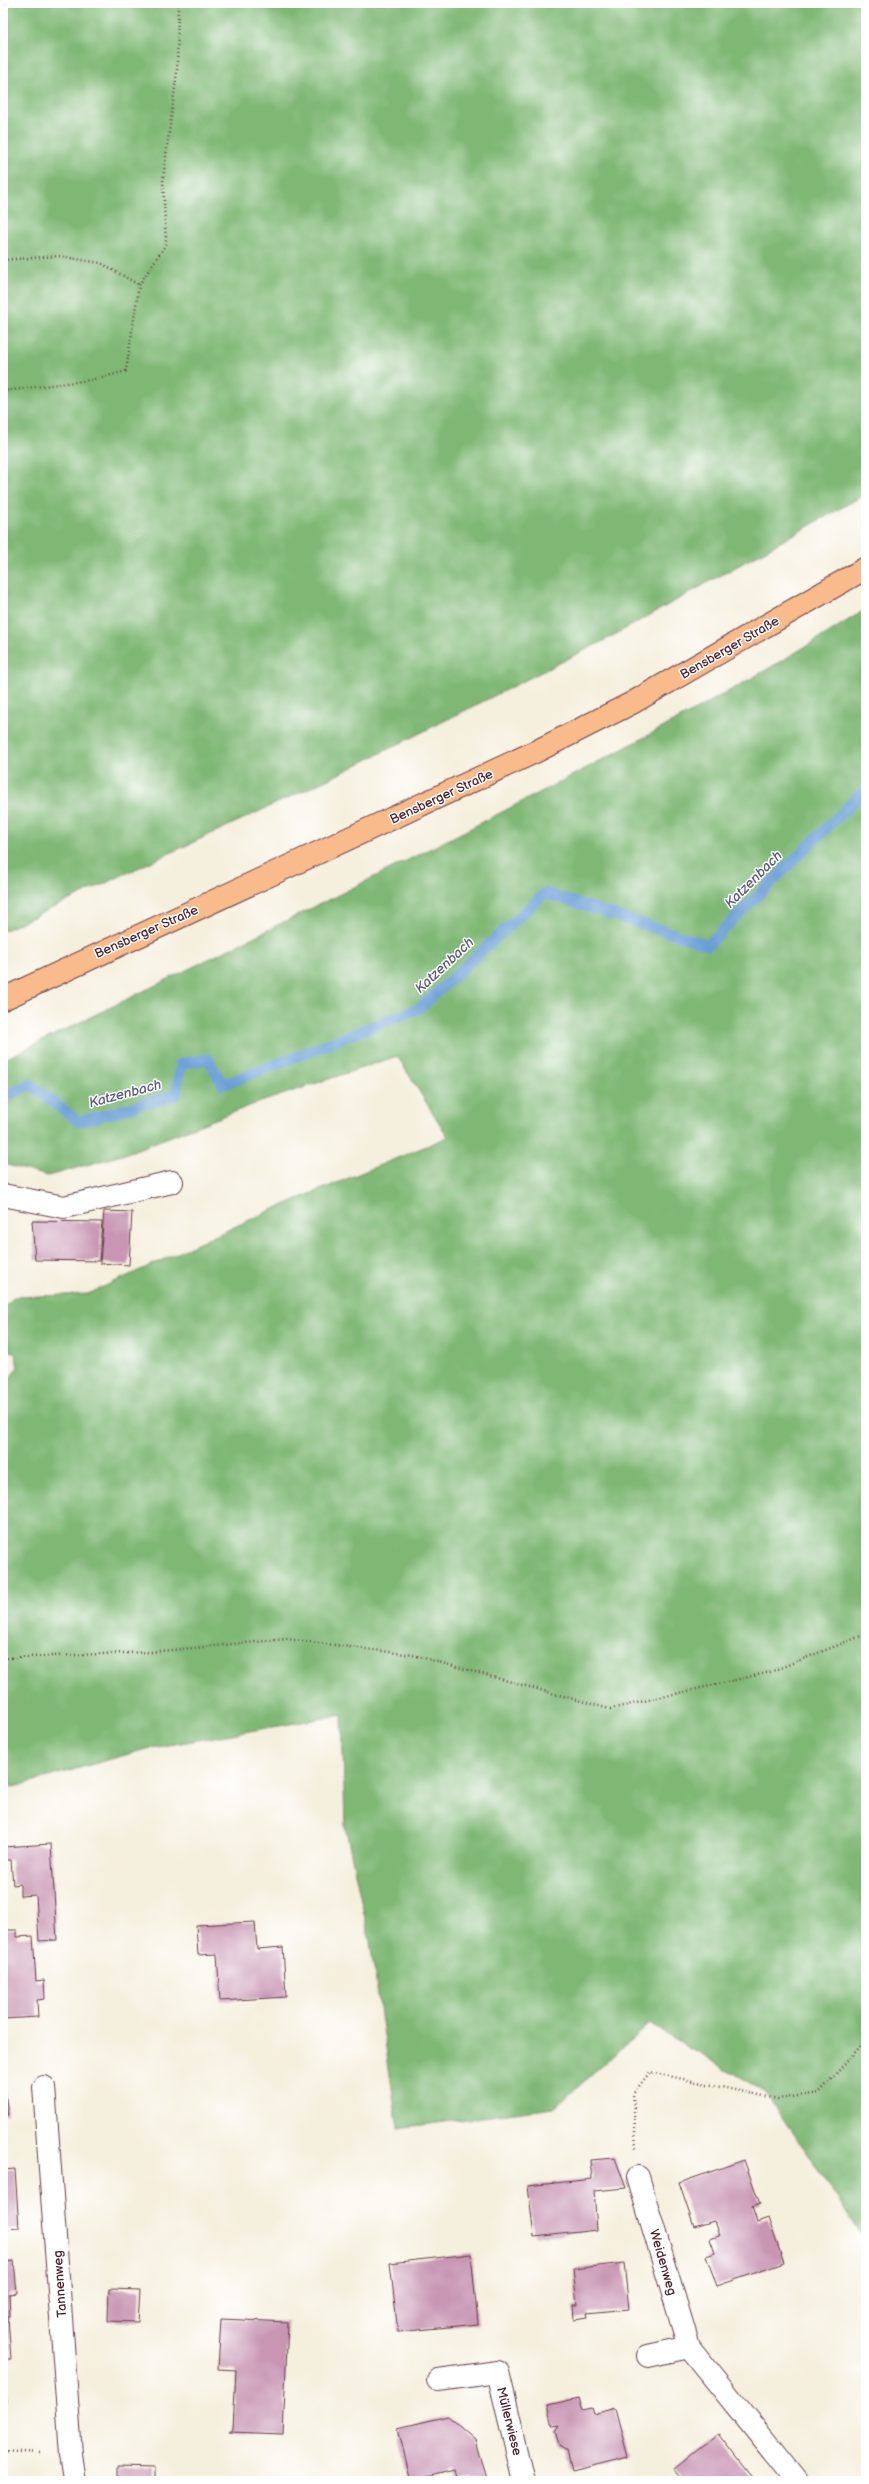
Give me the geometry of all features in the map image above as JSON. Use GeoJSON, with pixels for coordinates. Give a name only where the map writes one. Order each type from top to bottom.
{"type":"FeatureCollection","features":[{"type":"Feature","properties":{"kind":"main road","name":"Bensberger Straße"},"geometry":{"type":"LineString","coordinates":[[3,999],[537,751],[632,703],[866,568]]}},
{"type":"Feature","properties":{"kind":"street"},"geometry":{"type":"LineString","coordinates":[[3,1195],[64,1207],[172,1182]]}},
{"type":"Feature","properties":{"kind":"street","name":"Tannenweg"},"geometry":{"type":"LineString","coordinates":[[44,2087],[71,2454],[75,2481]]}},
{"type":"Feature","properties":{"kind":"street","name":"Weidenweg"},"geometry":{"type":"LineString","coordinates":[[638,2177],[689,2347],[797,2481]]}},
{"type":"Feature","properties":{"kind":"street"},"geometry":{"type":"LineString","coordinates":[[648,2356],[689,2347]]}},
{"type":"Feature","properties":{"kind":"street","name":"Müllerwiese"},"geometry":{"type":"LineString","coordinates":[[438,2380],[498,2372],[524,2481]]}},
{"type":"Feature","properties":{"kind":"path"},"geometry":{"type":"LineString","coordinates":[[3,391],[91,380],[126,371],[139,286],[166,244],[163,179],[177,72],[178,3]]}},
{"type":"Feature","properties":{"kind":"path"},"geometry":{"type":"LineString","coordinates":[[3,260],[58,256],[101,263],[139,286]]}},
{"type":"Feature","properties":{"kind":"path"},"geometry":{"type":"LineString","coordinates":[[3,1658],[150,1652],[287,1639],[413,1655],[610,1709],[770,1672],[866,1634]]}},
{"type":"Feature","properties":{"kind":"path"},"geometry":{"type":"LineString","coordinates":[[638,2177],[633,2094],[650,2072],[778,2099],[819,2093],[866,2040]]}},
{"type":"Feature","properties":{"kind":"path"},"geometry":{"type":"LineString","coordinates":[[3,2451],[71,2454]]}},
{"type":"Feature","properties":{"kind":"green space"},"geometry":{"type":"Polygon","coordinates":[[[3,3],[866,3],[866,494],[609,638],[333,777],[3,931],[3,3]]]}},
{"type":"Feature","properties":{"kind":"green space"},"geometry":{"type":"Polygon","coordinates":[[[866,609],[866,2241],[765,2092],[650,2024],[554,2108],[398,2128],[370,1942],[345,1826],[342,1715],[146,1749],[3,1790],[3,1387],[18,1367],[15,1353],[3,1347],[3,1308],[14,1297],[88,1294],[269,1211],[448,1137],[397,1056],[252,1105],[122,1155],[48,1176],[3,1164],[3,1060],[335,897],[533,796],[743,683],[866,609]]]}},
{"type":"Feature","properties":{"kind":"building"},"geometry":{"type":"Polygon","coordinates":[[[104,1211],[132,1212],[129,1265],[100,1263],[104,1211]]]}},
{"type":"Feature","properties":{"kind":"building"},"geometry":{"type":"Polygon","coordinates":[[[32,1221],[102,1222],[99,1261],[35,1260],[32,1221]]]}},
{"type":"Feature","properties":{"kind":"building"},"geometry":{"type":"Polygon","coordinates":[[[51,1844],[57,1940],[39,1941],[36,1895],[20,1896],[20,1884],[13,1885],[11,1860],[3,1860],[3,1847],[51,1844]]]}},
{"type":"Feature","properties":{"kind":"building"},"geometry":{"type":"Polygon","coordinates":[[[255,1922],[257,1949],[283,1947],[286,1997],[220,2001],[217,1954],[198,1955],[196,1925],[255,1922]]]}},
{"type":"Feature","properties":{"kind":"building"},"geometry":{"type":"Polygon","coordinates":[[[3,1930],[17,1930],[17,1937],[33,1936],[36,1981],[44,1980],[45,1999],[37,2000],[38,2017],[3,2019],[3,1930]]]}},
{"type":"Feature","properties":{"kind":"building"},"geometry":{"type":"Polygon","coordinates":[[[3,2076],[8,2115],[3,2115],[3,2076]]]}},
{"type":"Feature","properties":{"kind":"building"},"geometry":{"type":"Polygon","coordinates":[[[615,2158],[626,2188],[594,2191],[597,2230],[534,2237],[528,2186],[592,2179],[590,2160],[615,2158]]]}},
{"type":"Feature","properties":{"kind":"building"},"geometry":{"type":"Polygon","coordinates":[[[744,2160],[760,2204],[752,2207],[757,2222],[768,2218],[784,2263],[717,2286],[706,2256],[715,2253],[710,2239],[719,2236],[714,2221],[694,2227],[679,2183],[744,2160]]]}},
{"type":"Feature","properties":{"kind":"building"},"geometry":{"type":"Polygon","coordinates":[[[15,2169],[19,2228],[3,2229],[3,2170],[15,2169]]]}},
{"type":"Feature","properties":{"kind":"building"},"geometry":{"type":"Polygon","coordinates":[[[471,2254],[478,2324],[398,2332],[390,2263],[471,2254]]]}},
{"type":"Feature","properties":{"kind":"building"},"geometry":{"type":"Polygon","coordinates":[[[14,2261],[17,2293],[9,2294],[10,2317],[8,2317],[11,2359],[3,2359],[3,2262],[14,2261]]]}},
{"type":"Feature","properties":{"kind":"building"},"geometry":{"type":"Polygon","coordinates":[[[624,2263],[629,2309],[587,2313],[588,2317],[574,2319],[573,2305],[577,2305],[573,2269],[624,2263]]]}},
{"type":"Feature","properties":{"kind":"building"},"geometry":{"type":"Polygon","coordinates":[[[109,2289],[140,2290],[138,2322],[108,2321],[109,2289]]]}},
{"type":"Feature","properties":{"kind":"building"},"geometry":{"type":"Polygon","coordinates":[[[221,2319],[288,2322],[283,2434],[229,2432],[233,2430],[236,2370],[218,2369],[221,2319]]]}},
{"type":"Feature","properties":{"kind":"building"},"geometry":{"type":"Polygon","coordinates":[[[5,2376],[7,2403],[3,2404],[3,2377],[5,2376]]]}},
{"type":"Feature","properties":{"kind":"building"},"geometry":{"type":"Polygon","coordinates":[[[579,2398],[583,2410],[592,2408],[594,2414],[615,2408],[628,2457],[572,2471],[567,2450],[559,2445],[555,2431],[559,2425],[553,2426],[548,2405],[579,2398]]]}},
{"type":"Feature","properties":{"kind":"building"},"geometry":{"type":"Polygon","coordinates":[[[448,2416],[475,2439],[486,2480],[457,2481],[454,2470],[411,2481],[398,2428],[448,2416]]]}},
{"type":"Feature","properties":{"kind":"building"},"geometry":{"type":"Polygon","coordinates":[[[718,2434],[755,2481],[684,2481],[674,2469],[718,2434]]]}},
{"type":"Feature","properties":{"kind":"building"},"geometry":{"type":"Polygon","coordinates":[[[118,2467],[154,2468],[154,2481],[118,2481],[118,2467]]]}},
{"type":"Feature","properties":{"kind":"waterway","name":"Katzenbach"},"geometry":{"type":"LineString","coordinates":[[3,1098],[30,1084],[79,1122],[176,1095],[181,1064],[208,1059],[223,1085],[420,1008],[545,893],[708,945],[866,789]]}}]}
